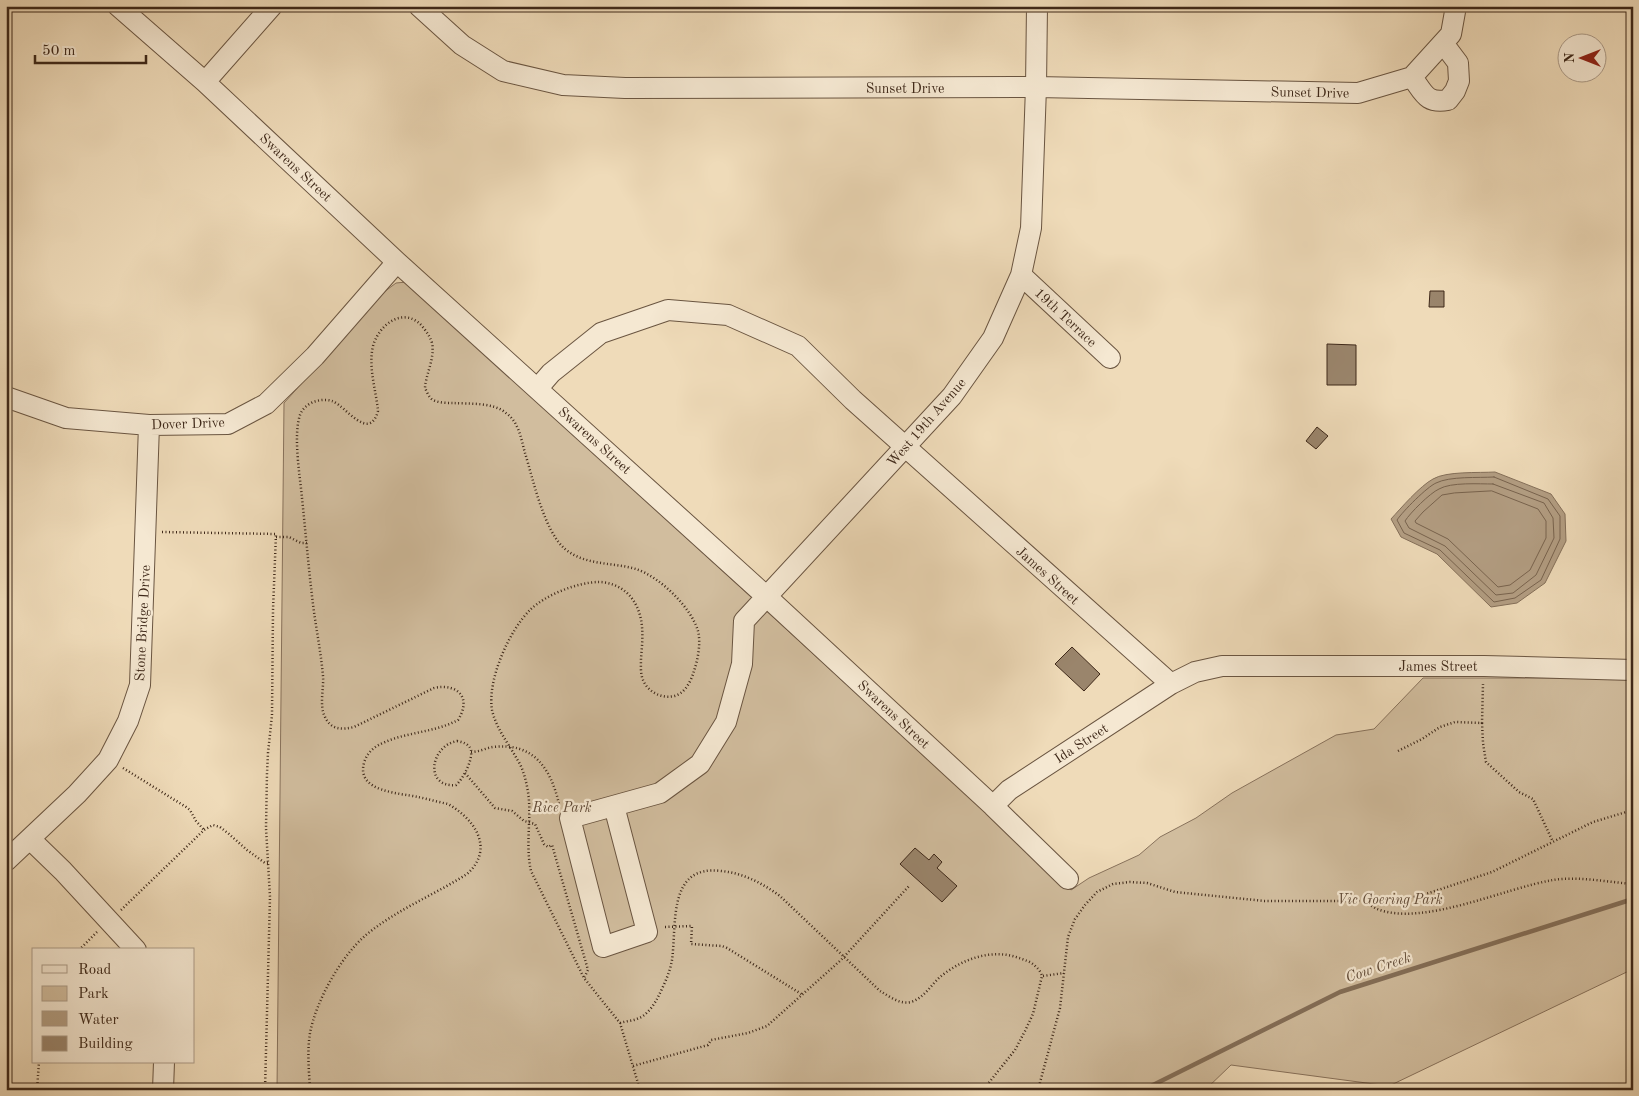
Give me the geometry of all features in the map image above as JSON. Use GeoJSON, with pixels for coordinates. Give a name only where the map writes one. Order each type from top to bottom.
{"type":"FeatureCollection","features":[{"type":"Feature","properties":{"kind":"street","name":"Swarens Street"},"geometry":{"type":"LineString","coordinates":[[118,6],[205,82],[396,262],[538,388],[767,597],[993,806],[1068,879]]}},
{"type":"Feature","properties":{"kind":"street"},"geometry":{"type":"LineString","coordinates":[[205,82],[272,6]]}},
{"type":"Feature","properties":{"kind":"street","name":"Sunset Drive"},"geometry":{"type":"LineString","coordinates":[[419,6],[462,44],[503,71],[563,85],[625,88],[1036,87],[1358,93],[1412,77]]}},
{"type":"Feature","properties":{"kind":"street","name":"West 19th Avenue"},"geometry":{"type":"LineString","coordinates":[[614,806],[647,932],[603,947],[570,818],[660,793],[700,764],[726,722],[742,664],[744,621],[952,396],[993,338],[1021,275],[1031,228],[1038,6]]}},
{"type":"Feature","properties":{"kind":"street"},"geometry":{"type":"LineString","coordinates":[[1443,43],[1458,63],[1459,81],[1456,91],[1448,100],[1437,102],[1428,98],[1412,77],[1451,34],[1456,6]]}},
{"type":"Feature","properties":{"kind":"street","name":"Dover Drive"},"geometry":{"type":"LineString","coordinates":[[6,397],[66,418],[149,425],[228,424],[266,404],[315,356],[396,262]]}},
{"type":"Feature","properties":{"kind":"street","name":"19th Terrace"},"geometry":{"type":"LineString","coordinates":[[1021,275],[1110,358]]}},
{"type":"Feature","properties":{"kind":"street","name":"James Street"},"geometry":{"type":"LineString","coordinates":[[538,388],[551,373],[601,333],[668,310],[728,315],[798,346],[853,400],[905,447],[1172,684],[1196,672],[1222,666],[1484,666],[1633,670]]}},
{"type":"Feature","properties":{"kind":"street","name":"Stone Bridge Drive"},"geometry":{"type":"LineString","coordinates":[[6,861],[77,794],[108,760],[128,721],[140,685],[149,425]]}},
{"type":"Feature","properties":{"kind":"street","name":"Ida Street"},"geometry":{"type":"LineString","coordinates":[[993,806],[1010,790],[1172,684]]}},
{"type":"Feature","properties":{"kind":"street"},"geometry":{"type":"LineString","coordinates":[[30,839],[63,871],[134,948]]}},
{"type":"Feature","properties":{"kind":"street"},"geometry":{"type":"LineString","coordinates":[[163,1090],[164,1064]]}},
{"type":"Feature","properties":{"kind":"path"},"geometry":{"type":"LineString","coordinates":[[310,1090],[310,1035],[313,1018],[335,972],[349,952],[366,935],[391,918],[475,868],[481,851],[476,831],[455,808],[448,804],[377,788],[365,777],[363,771],[367,756],[377,746],[401,736],[444,726],[458,720],[462,715],[464,707],[463,698],[458,691],[452,687],[434,688],[354,727],[343,730],[335,728],[329,723],[323,708],[323,677],[314,611],[297,429],[304,408],[319,400],[333,401],[362,423],[369,423],[376,418],[378,411],[372,365],[372,348],[376,337],[389,322],[396,318],[407,317],[415,320],[427,332],[432,344],[433,356],[424,388],[432,400],[486,405],[506,412],[512,418],[518,427],[533,480],[551,531],[565,548],[583,559],[630,568],[648,574],[668,589],[688,610],[699,633],[698,657],[689,683],[684,691],[678,695],[663,696],[656,694],[648,689],[642,680],[642,622],[640,612],[627,592],[612,584],[592,582],[564,590],[544,599],[529,611],[519,624],[502,657],[493,683],[491,696],[492,710],[496,723],[519,761],[529,794],[528,858],[531,871],[584,978],[620,1023],[640,1090]]}},
{"type":"Feature","properties":{"kind":"path"},"geometry":{"type":"LineString","coordinates":[[156,532],[276,534],[276,537],[290,537],[301,543],[307,543]]}},
{"type":"Feature","properties":{"kind":"path"},"geometry":{"type":"LineString","coordinates":[[265,1090],[270,897],[266,828],[268,753],[272,715],[272,627],[276,537]]}},
{"type":"Feature","properties":{"kind":"path"},"geometry":{"type":"LineString","coordinates":[[1484,666],[1482,723],[1486,762],[1519,792],[1533,799],[1553,842]]}},
{"type":"Feature","properties":{"kind":"path"},"geometry":{"type":"LineString","coordinates":[[1398,751],[1422,739],[1440,726],[1455,722],[1482,723]]}},
{"type":"Feature","properties":{"kind":"path"},"geometry":{"type":"LineString","coordinates":[[457,741],[466,744],[471,752],[465,774],[456,785],[445,785],[440,782],[434,767],[436,758],[445,746],[457,741]]}},
{"type":"Feature","properties":{"kind":"path"},"geometry":{"type":"LineString","coordinates":[[471,752],[492,747],[511,748],[526,752],[542,764],[549,773],[560,807]]}},
{"type":"Feature","properties":{"kind":"path"},"geometry":{"type":"LineString","coordinates":[[118,765],[186,806],[204,830]]}},
{"type":"Feature","properties":{"kind":"path"},"geometry":{"type":"LineString","coordinates":[[465,774],[495,808],[512,811],[524,821],[533,822],[537,825],[546,846],[552,846],[588,970],[584,978]]}},
{"type":"Feature","properties":{"kind":"path"},"geometry":{"type":"LineString","coordinates":[[1038,1090],[1060,1008],[1068,936],[1075,919],[1085,905],[1097,892],[1113,884],[1147,883],[1175,892],[1265,901],[1396,900],[1420,896],[1492,872],[1593,822],[1633,810]]}},
{"type":"Feature","properties":{"kind":"path"},"geometry":{"type":"LineString","coordinates":[[118,913],[204,830],[213,826],[229,834],[247,850],[265,863],[268,863]]}},
{"type":"Feature","properties":{"kind":"path"},"geometry":{"type":"LineString","coordinates":[[620,1023],[638,1019],[646,1014],[663,989],[672,962],[676,906],[684,883],[691,877],[712,870],[735,873],[767,886],[780,896],[880,991],[894,1000],[910,1003],[921,997],[941,977],[960,964],[980,956],[996,954],[1013,956],[1036,967],[1042,976],[1033,1014],[1015,1050],[982,1090]]}},
{"type":"Feature","properties":{"kind":"path"},"geometry":{"type":"LineString","coordinates":[[1364,901],[1377,909],[1394,913],[1413,914],[1462,905],[1555,880],[1571,879],[1633,884]]}},
{"type":"Feature","properties":{"kind":"path"},"geometry":{"type":"LineString","coordinates":[[632,1066],[708,1045],[711,1040],[748,1033],[767,1026],[844,957],[909,886]]}},
{"type":"Feature","properties":{"kind":"path"},"geometry":{"type":"LineString","coordinates":[[665,927],[692,926],[691,944],[727,948],[803,995]]}},
{"type":"Feature","properties":{"kind":"path"},"geometry":{"type":"LineString","coordinates":[[81,948],[102,928]]}},
{"type":"Feature","properties":{"kind":"path"},"geometry":{"type":"LineString","coordinates":[[1042,976],[1064,972]]}},
{"type":"Feature","properties":{"kind":"path"},"geometry":{"type":"LineString","coordinates":[[37,1090],[39,1064]]}},
{"type":"Feature","properties":{"kind":"green space","name":"Rice Park"},"geometry":{"type":"Polygon","coordinates":[[[407,282],[1071,890],[1089,878],[1139,855],[1160,837],[1196,818],[1232,793],[1336,735],[1374,729],[1423,678],[1633,678],[1633,969],[1389,1086],[1231,1065],[1205,1090],[277,1090],[284,403],[384,292],[396,283],[407,282]]]}},
{"type":"Feature","properties":{"kind":"water"},"geometry":{"type":"Polygon","coordinates":[[[1495,472],[1551,494],[1565,514],[1566,541],[1545,583],[1517,603],[1491,607],[1437,554],[1401,537],[1391,519],[1428,482],[1439,476],[1495,472]]]}},
{"type":"Feature","properties":{"kind":"building"},"geometry":{"type":"Polygon","coordinates":[[[1430,291],[1444,291],[1444,307],[1429,307],[1430,291]]]}},
{"type":"Feature","properties":{"kind":"building"},"geometry":{"type":"Polygon","coordinates":[[[1327,344],[1356,345],[1356,385],[1327,385],[1327,344]]]}},
{"type":"Feature","properties":{"kind":"building"},"geometry":{"type":"Polygon","coordinates":[[[1317,427],[1328,436],[1316,449],[1306,441],[1317,427]]]}},
{"type":"Feature","properties":{"kind":"building"},"geometry":{"type":"Polygon","coordinates":[[[1072,647],[1100,674],[1084,691],[1055,664],[1072,647]]]}},
{"type":"Feature","properties":{"kind":"building"},"geometry":{"type":"Polygon","coordinates":[[[915,848],[929,860],[934,854],[942,862],[937,868],[957,886],[942,902],[900,864],[915,848]]]}},
{"type":"Feature","properties":{"kind":"waterway","name":"Cow Creek"},"geometry":{"type":"LineString","coordinates":[[1143,1090],[1340,992],[1633,899]]}},
{"type":"Feature","properties":{"kind":"park label","name":"Vic Goering Park"},"geometry":{"type":"Point","coordinates":[1390,899]}}]}
